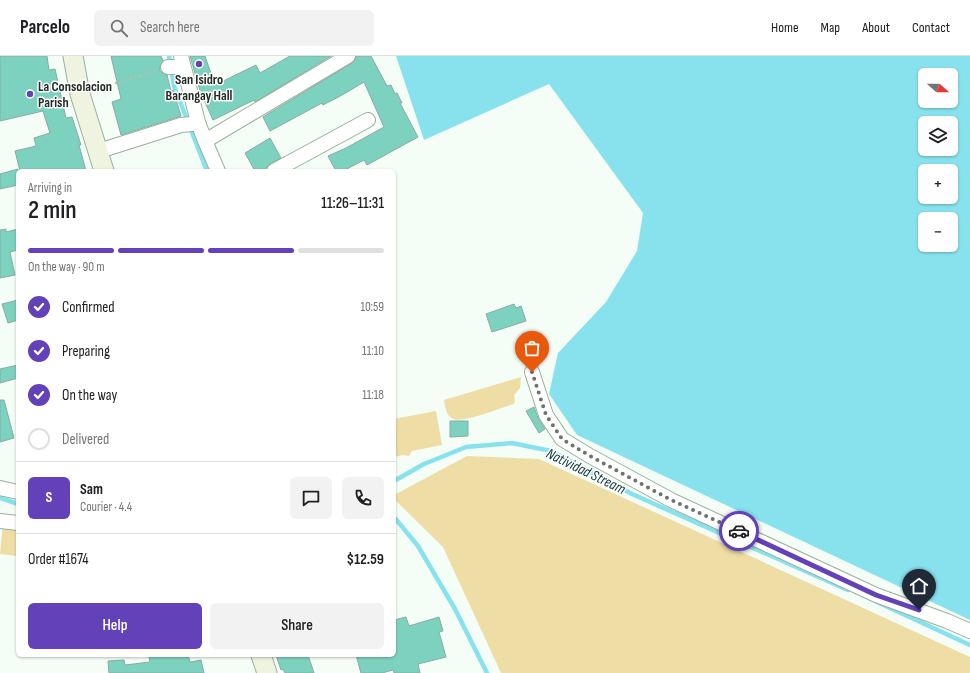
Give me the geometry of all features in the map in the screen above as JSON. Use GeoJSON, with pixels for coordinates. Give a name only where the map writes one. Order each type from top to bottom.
{"type":"FeatureCollection","features":[{"type":"Feature","properties":{"kind":"main road"},"geometry":{"type":"LineString","coordinates":[[73,56],[80,94],[104,169]]}},
{"type":"Feature","properties":{"kind":"main road"},"geometry":{"type":"LineString","coordinates":[[262,657],[268,673]]}},
{"type":"Feature","properties":{"kind":"street"},"geometry":{"type":"LineString","coordinates":[[205,141],[348,56]]}},
{"type":"Feature","properties":{"kind":"street"},"geometry":{"type":"LineString","coordinates":[[177,64],[191,124],[205,141],[217,169]]}},
{"type":"Feature","properties":{"kind":"street"},"geometry":{"type":"LineString","coordinates":[[278,169],[368,120]]}},
{"type":"Feature","properties":{"kind":"street"},"geometry":{"type":"LineString","coordinates":[[99,151],[191,124]]}},
{"type":"Feature","properties":{"kind":"street"},"geometry":{"type":"LineString","coordinates":[[532,372],[546,415],[562,439],[590,456],[671,500],[876,595],[970,631]]}},
{"type":"Feature","properties":{"kind":"street"},"geometry":{"type":"LineString","coordinates":[[0,488],[16,492]]}},
{"type":"Feature","properties":{"kind":"street"},"geometry":{"type":"LineString","coordinates":[[0,520],[16,523]]}},
{"type":"Feature","properties":{"kind":"path"},"geometry":{"type":"LineString","coordinates":[[80,94],[177,64]]}},
{"type":"Feature","properties":{"kind":"shaded area"},"geometry":{"type":"Polygon","coordinates":[[[521,377],[520,388],[514,395],[514,404],[458,420],[451,418],[447,413],[444,400],[521,377]]]}},
{"type":"Feature","properties":{"kind":"shaded area"},"geometry":{"type":"Polygon","coordinates":[[[436,411],[442,445],[412,451],[409,456],[403,455],[396,457],[396,419],[436,411]]]}},
{"type":"Feature","properties":{"kind":"shaded area"},"geometry":{"type":"Polygon","coordinates":[[[467,456],[539,459],[970,657],[970,673],[501,673],[443,547],[396,501],[396,494],[467,456]]]}},
{"type":"Feature","properties":{"kind":"shaded area"},"geometry":{"type":"Polygon","coordinates":[[[3,523],[16,525],[16,556],[0,554],[3,523]]]}},
{"type":"Feature","properties":{"kind":"water"},"geometry":{"type":"Polygon","coordinates":[[[396,56],[970,56],[970,620],[577,435],[549,394],[558,353],[606,302],[637,251],[643,213],[549,84],[424,140],[396,56]]]}},
{"type":"Feature","properties":{"kind":"building"},"geometry":{"type":"Polygon","coordinates":[[[0,56],[47,56],[49,70],[55,69],[66,118],[72,117],[81,145],[79,145],[85,169],[20,169],[15,151],[36,146],[34,138],[50,133],[43,111],[0,121],[0,56]]]}},
{"type":"Feature","properties":{"kind":"building"},"geometry":{"type":"Polygon","coordinates":[[[111,56],[161,56],[163,61],[160,71],[167,75],[171,91],[173,90],[181,116],[121,135],[112,102],[121,99],[111,56]]]}},
{"type":"Feature","properties":{"kind":"building"},"geometry":{"type":"Polygon","coordinates":[[[190,56],[205,56],[215,85],[256,65],[260,73],[290,56],[331,56],[255,102],[254,100],[213,120],[200,91],[190,56]]]}},
{"type":"Feature","properties":{"kind":"building"},"geometry":{"type":"Polygon","coordinates":[[[356,56],[371,56],[387,86],[391,85],[395,94],[397,93],[402,103],[400,103],[418,137],[367,165],[364,160],[347,169],[335,169],[328,156],[384,127],[364,82],[323,105],[322,103],[270,131],[263,117],[355,60],[356,56]]]}},
{"type":"Feature","properties":{"kind":"building"},"geometry":{"type":"Polygon","coordinates":[[[270,138],[281,158],[270,164],[266,169],[254,169],[245,153],[270,138]]]}},
{"type":"Feature","properties":{"kind":"building"},"geometry":{"type":"Polygon","coordinates":[[[16,170],[16,185],[0,189],[0,174],[16,170]]]}},
{"type":"Feature","properties":{"kind":"building"},"geometry":{"type":"Polygon","coordinates":[[[6,229],[6,232],[16,230],[16,250],[10,252],[15,275],[0,278],[0,230],[6,229]]]}},
{"type":"Feature","properties":{"kind":"building"},"geometry":{"type":"Polygon","coordinates":[[[16,300],[16,321],[8,323],[2,304],[16,300]]]}},
{"type":"Feature","properties":{"kind":"building"},"geometry":{"type":"Polygon","coordinates":[[[514,304],[516,308],[521,306],[526,321],[492,332],[486,314],[514,304]]]}},
{"type":"Feature","properties":{"kind":"building"},"geometry":{"type":"Polygon","coordinates":[[[16,365],[16,379],[0,383],[0,369],[16,365]]]}},
{"type":"Feature","properties":{"kind":"building"},"geometry":{"type":"Polygon","coordinates":[[[0,400],[4,400],[14,438],[0,442],[0,400]]]}},
{"type":"Feature","properties":{"kind":"building"},"geometry":{"type":"Polygon","coordinates":[[[534,407],[538,418],[545,429],[539,433],[526,411],[534,407]]]}},
{"type":"Feature","properties":{"kind":"building"},"geometry":{"type":"Polygon","coordinates":[[[450,421],[468,421],[468,436],[450,437],[450,421]]]}},
{"type":"Feature","properties":{"kind":"building"},"geometry":{"type":"Polygon","coordinates":[[[406,617],[409,626],[439,617],[443,631],[439,632],[446,657],[418,664],[420,673],[394,673],[393,670],[382,673],[361,673],[357,657],[396,657],[396,620],[406,617]]]}},
{"type":"Feature","properties":{"kind":"building"},"geometry":{"type":"Polygon","coordinates":[[[149,657],[189,657],[190,662],[201,660],[204,673],[109,673],[108,661],[124,660],[125,665],[150,662],[149,657]]]}},
{"type":"Feature","properties":{"kind":"building"},"geometry":{"type":"Polygon","coordinates":[[[277,657],[309,657],[314,673],[285,673],[283,669],[281,670],[277,657]]]}},
{"type":"Feature","properties":{"kind":"waterway"},"geometry":{"type":"LineString","coordinates":[[169,56],[174,86],[206,169]]}},
{"type":"Feature","properties":{"kind":"waterway","name":"Natividad Stream"},"geometry":{"type":"LineString","coordinates":[[396,480],[424,464],[466,447],[512,443],[551,451],[632,494],[848,590]]}},
{"type":"Feature","properties":{"kind":"waterway"},"geometry":{"type":"LineString","coordinates":[[0,498],[16,503]]}},
{"type":"Feature","properties":{"kind":"waterway"},"geometry":{"type":"LineString","coordinates":[[396,519],[418,546],[455,609],[487,673]]}},
{"type":"Feature","properties":{"kind":"waterway","name":"Natividad Stream"},"geometry":{"type":"LineString","coordinates":[[877,602],[970,645]]}},
{"type":"Feature","properties":{"kind":"way so far"},"geometry":{"type":"LineString","coordinates":[[532,372],[546,415],[562,439],[671,500],[739,531]]}},
{"type":"Feature","properties":{"kind":"place","name":"San Isidro Barangay Hall"},"geometry":{"type":"Point","coordinates":[199,64]}},
{"type":"Feature","properties":{"kind":"place","name":"La Consolacion Parish"},"geometry":{"type":"Point","coordinates":[30,94]}},
{"type":"Feature","properties":{"kind":"route"},"geometry":{"type":"LineString","coordinates":[[739,531],[876,595],[919,610]]}}]}
